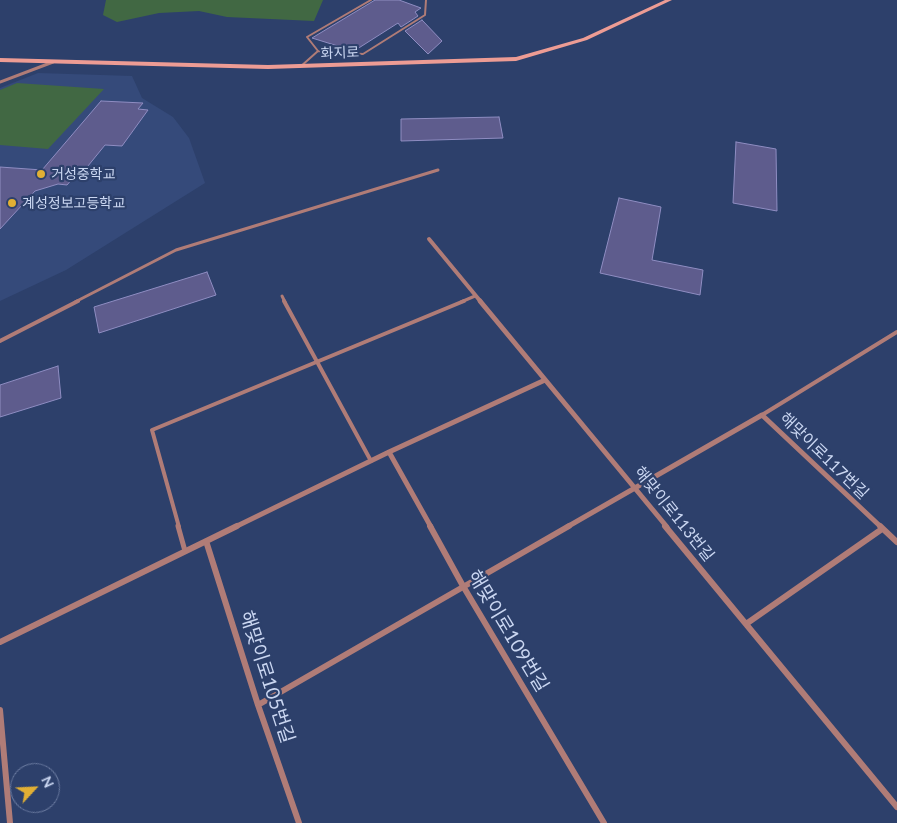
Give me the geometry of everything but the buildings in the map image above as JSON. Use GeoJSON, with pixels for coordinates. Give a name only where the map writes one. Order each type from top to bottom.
{"type":"FeatureCollection","features":[{"type":"Feature","properties":{"kind":"street","name":"화지로"},"geometry":{"type":"LineString","coordinates":[[0,60],[300,67],[516,59],[585,39],[669,0]]}},
{"type":"Feature","properties":{"kind":"street"},"geometry":{"type":"LineString","coordinates":[[0,82],[53,62]]}},
{"type":"Feature","properties":{"kind":"street","name":"해맞이로113번길"},"geometry":{"type":"LineString","coordinates":[[429,239],[897,807]]}},
{"type":"Feature","properties":{"kind":"street"},"geometry":{"type":"LineString","coordinates":[[0,642],[389,452],[545,380]]}},
{"type":"Feature","properties":{"kind":"street"},"geometry":{"type":"LineString","coordinates":[[258,705],[762,415]]}},
{"type":"Feature","properties":{"kind":"street","name":"해맞이로117번길"},"geometry":{"type":"LineString","coordinates":[[762,415],[897,542]]}},
{"type":"Feature","properties":{"kind":"street","name":"해맞이로109번길"},"geometry":{"type":"LineString","coordinates":[[389,452],[464,586],[604,823]]}},
{"type":"Feature","properties":{"kind":"street"},"geometry":{"type":"LineString","coordinates":[[746,624],[882,529]]}},
{"type":"Feature","properties":{"kind":"street","name":"해맞이로105번길"},"geometry":{"type":"LineString","coordinates":[[206,540],[258,705],[298,823]]}},
{"type":"Feature","properties":{"kind":"street"},"geometry":{"type":"LineString","coordinates":[[0,710],[10,823]]}},
{"type":"Feature","properties":{"kind":"lane"},"geometry":{"type":"LineString","coordinates":[[318,51],[306,37],[371,0]]}},
{"type":"Feature","properties":{"kind":"lane"},"geometry":{"type":"LineString","coordinates":[[300,67],[318,51],[363,54],[425,15],[426,0]]}},
{"type":"Feature","properties":{"kind":"lane"},"geometry":{"type":"LineString","coordinates":[[0,341],[176,250],[438,170]]}},
{"type":"Feature","properties":{"kind":"lane"},"geometry":{"type":"LineString","coordinates":[[282,296],[371,461]]}},
{"type":"Feature","properties":{"kind":"lane"},"geometry":{"type":"LineString","coordinates":[[185,551],[152,430],[475,296]]}},
{"type":"Feature","properties":{"kind":"lane","name":"해맞이로117번길"},"geometry":{"type":"LineString","coordinates":[[762,415],[897,332]]}},
{"type":"Feature","properties":{"kind":"shaded area"},"geometry":{"type":"Polygon","coordinates":[[[38,73],[132,76],[142,98],[173,117],[189,138],[205,183],[66,270],[0,301],[0,88],[38,73]]]}},
{"type":"Feature","properties":{"kind":"green space"},"geometry":{"type":"Polygon","coordinates":[[[106,0],[323,0],[314,21],[227,17],[199,11],[159,13],[117,22],[103,15],[106,0]]]}},
{"type":"Feature","properties":{"kind":"green space"},"geometry":{"type":"Polygon","coordinates":[[[17,83],[104,89],[48,149],[0,145],[0,90],[17,83]]]}},
{"type":"Feature","properties":{"kind":"place","name":"거성중학교"},"geometry":{"type":"Point","coordinates":[41,174]}},
{"type":"Feature","properties":{"kind":"place","name":"계성정보고등학교"},"geometry":{"type":"Point","coordinates":[12,203]}}]}
